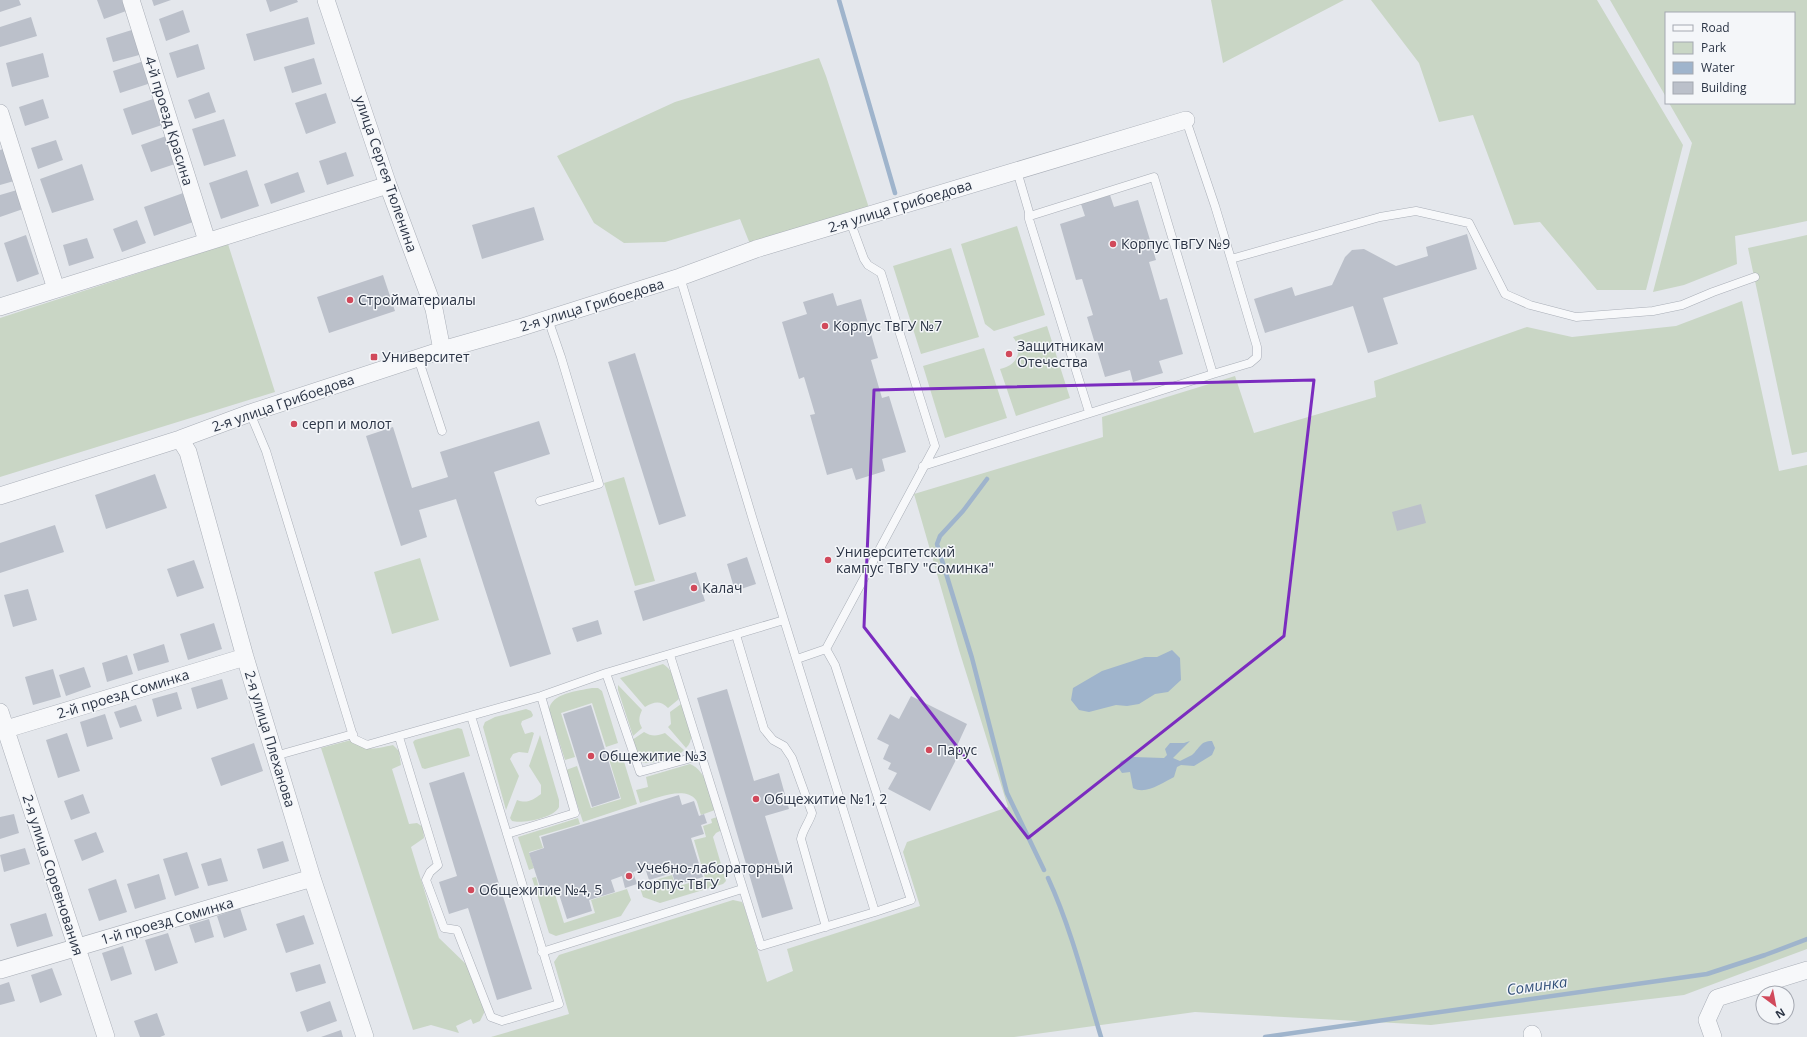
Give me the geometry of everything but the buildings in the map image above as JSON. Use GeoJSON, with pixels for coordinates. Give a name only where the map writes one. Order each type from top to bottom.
{"type":"FeatureCollection","features":[{"type":"Feature","properties":{"kind":"street","name":"4-й проезд Красина"},"geometry":{"type":"LineString","coordinates":[[131,0],[207,241]]}},
{"type":"Feature","properties":{"kind":"street","name":"улица Сергея Тюленина"},"geometry":{"type":"LineString","coordinates":[[326,0],[388,185],[434,310],[442,350]]}},
{"type":"Feature","properties":{"kind":"street"},"geometry":{"type":"LineString","coordinates":[[0,113],[56,289]]}},
{"type":"Feature","properties":{"kind":"street","name":"2-я улица Грибоедова"},"geometry":{"type":"LineString","coordinates":[[0,496],[180,439],[250,413],[442,350],[548,319],[680,277],[756,249],[1186,120]]}},
{"type":"Feature","properties":{"kind":"street"},"geometry":{"type":"LineString","coordinates":[[0,307],[388,185]]}},
{"type":"Feature","properties":{"kind":"street","name":"2-я улица Плеханова"},"geometry":{"type":"LineString","coordinates":[[180,439],[188,452],[245,657],[312,878],[365,1037]]}},
{"type":"Feature","properties":{"kind":"street","name":"2-й проезд Соминка"},"geometry":{"type":"LineString","coordinates":[[3,731],[245,657]]}},
{"type":"Feature","properties":{"kind":"street","name":"2-я улица Соревнования"},"geometry":{"type":"LineString","coordinates":[[0,712],[3,731],[77,947],[106,1037]]}},
{"type":"Feature","properties":{"kind":"street","name":"1-й проезд Соминка"},"geometry":{"type":"LineString","coordinates":[[0,970],[312,878]]}},
{"type":"Feature","properties":{"kind":"street"},"geometry":{"type":"LineString","coordinates":[[1713,1037],[1707,1020],[1717,998],[1807,970]]}},
{"type":"Feature","properties":{"kind":"lane"},"geometry":{"type":"LineString","coordinates":[[923,466],[1089,412],[1250,363],[1257,357],[1257,347],[1231,259],[1186,120]]}},
{"type":"Feature","properties":{"kind":"lane"},"geometry":{"type":"LineString","coordinates":[[1017,170],[1030,216],[1029,219],[1089,412]]}},
{"type":"Feature","properties":{"kind":"lane"},"geometry":{"type":"LineString","coordinates":[[1030,216],[1154,177],[1213,374]]}},
{"type":"Feature","properties":{"kind":"lane"},"geometry":{"type":"LineString","coordinates":[[1231,259],[1380,217],[1416,211],[1469,223],[1505,294],[1530,305],[1576,317],[1653,311],[1682,306],[1713,292],[1755,277]]}},
{"type":"Feature","properties":{"kind":"lane"},"geometry":{"type":"LineString","coordinates":[[797,659],[826,649],[935,446],[881,273],[868,264],[864,259],[850,221]]}},
{"type":"Feature","properties":{"kind":"lane"},"geometry":{"type":"LineString","coordinates":[[680,277],[784,620],[875,912]]}},
{"type":"Feature","properties":{"kind":"lane"},"geometry":{"type":"LineString","coordinates":[[540,501],[599,484],[562,357],[548,319]]}},
{"type":"Feature","properties":{"kind":"lane"},"geometry":{"type":"LineString","coordinates":[[418,358],[442,431]]}},
{"type":"Feature","properties":{"kind":"lane"},"geometry":{"type":"LineString","coordinates":[[250,413],[266,451],[354,739],[367,745],[541,696],[606,674],[784,620]]}},
{"type":"Feature","properties":{"kind":"lane"},"geometry":{"type":"LineString","coordinates":[[736,635],[764,729],[774,740],[784,746],[792,758],[812,813],[810,822],[803,829],[801,838],[826,927]]}},
{"type":"Feature","properties":{"kind":"lane"},"geometry":{"type":"LineString","coordinates":[[670,655],[760,946],[911,900],[835,665],[826,649]]}},
{"type":"Feature","properties":{"kind":"lane"},"geometry":{"type":"LineString","coordinates":[[606,674],[640,772],[702,755]]}},
{"type":"Feature","properties":{"kind":"lane"},"geometry":{"type":"LineString","coordinates":[[507,834],[575,813],[541,696]]}},
{"type":"Feature","properties":{"kind":"lane"},"geometry":{"type":"LineString","coordinates":[[399,736],[438,865],[430,872],[426,880],[444,928],[457,930],[491,1017],[502,1021],[559,1004],[471,716]]}},
{"type":"Feature","properties":{"kind":"lane"},"geometry":{"type":"LineString","coordinates":[[275,756],[353,734]]}},
{"type":"Feature","properties":{"kind":"lane"},"geometry":{"type":"LineString","coordinates":[[542,952],[742,889]]}},
{"type":"Feature","properties":{"kind":"highlighted area"},"geometry":{"type":"Polygon","coordinates":[[[1314,380],[1284,636],[1028,838],[864,627],[874,390],[1314,380]]]}},
{"type":"Feature","properties":{"kind":"green space"},"geometry":{"type":"Polygon","coordinates":[[[1211,0],[1344,0],[1223,63],[1211,0]]]}},
{"type":"Feature","properties":{"kind":"green space"},"geometry":{"type":"Polygon","coordinates":[[[1371,0],[1597,0],[1683,145],[1646,290],[1597,290],[1540,222],[1514,225],[1473,115],[1439,122],[1419,63],[1371,0]]]}},
{"type":"Feature","properties":{"kind":"green space"},"geometry":{"type":"Polygon","coordinates":[[[1610,0],[1807,0],[1807,221],[1735,236],[1737,264],[1684,285],[1653,292],[1692,143],[1670,104],[1795,104],[1795,12],[1665,12],[1665,95],[1610,0]]]}},
{"type":"Feature","properties":{"kind":"green space"},"geometry":{"type":"Polygon","coordinates":[[[819,58],[869,208],[750,244],[740,219],[665,242],[624,243],[594,223],[557,156],[675,102],[819,58]]]}},
{"type":"Feature","properties":{"kind":"green space"},"geometry":{"type":"Polygon","coordinates":[[[1017,226],[1045,315],[994,331],[985,324],[961,244],[1017,226]]]}},
{"type":"Feature","properties":{"kind":"green space"},"geometry":{"type":"Polygon","coordinates":[[[1807,235],[1807,452],[1792,455],[1748,248],[1807,235]]]}},
{"type":"Feature","properties":{"kind":"green space"},"geometry":{"type":"Polygon","coordinates":[[[228,244],[275,392],[0,477],[0,318],[228,244]]]}},
{"type":"Feature","properties":{"kind":"green space"},"geometry":{"type":"Polygon","coordinates":[[[951,248],[979,337],[921,354],[893,266],[951,248]]]}},
{"type":"Feature","properties":{"kind":"green space"},"geometry":{"type":"Polygon","coordinates":[[[1742,301],[1779,471],[1807,465],[1807,949],[1684,995],[1431,1025],[1195,1012],[1014,1037],[491,1037],[569,1014],[554,962],[559,955],[733,900],[742,902],[744,906],[767,982],[793,971],[787,949],[920,906],[903,852],[907,842],[1008,807],[959,650],[914,494],[1103,437],[1102,417],[1235,376],[1254,433],[1376,397],[1374,381],[1527,327],[1572,337],[1676,326],[1742,301]]]}},
{"type":"Feature","properties":{"kind":"green space"},"geometry":{"type":"Polygon","coordinates":[[[1047,326],[1070,398],[1016,416],[1000,369],[1011,365],[1017,357],[1018,347],[1013,337],[1047,326]]]}},
{"type":"Feature","properties":{"kind":"green space"},"geometry":{"type":"Polygon","coordinates":[[[984,348],[1007,418],[945,438],[923,366],[984,348]]]}},
{"type":"Feature","properties":{"kind":"green space"},"geometry":{"type":"Polygon","coordinates":[[[624,477],[655,581],[635,586],[604,483],[624,477]]]}},
{"type":"Feature","properties":{"kind":"green space"},"geometry":{"type":"Polygon","coordinates":[[[420,558],[439,620],[392,634],[374,572],[420,558]]]}},
{"type":"Feature","properties":{"kind":"green space"},"geometry":{"type":"Polygon","coordinates":[[[663,664],[673,674],[679,699],[668,708],[660,703],[651,704],[645,707],[620,678],[663,664]]]}},
{"type":"Feature","properties":{"kind":"green space"},"geometry":{"type":"Polygon","coordinates":[[[618,685],[642,710],[639,719],[642,728],[633,736],[618,690],[618,685]]]}},
{"type":"Feature","properties":{"kind":"green space"},"geometry":{"type":"Polygon","coordinates":[[[592,688],[598,688],[602,691],[618,743],[606,747],[592,703],[561,713],[575,757],[565,760],[549,710],[551,704],[560,696],[592,688]]]}},
{"type":"Feature","properties":{"kind":"green space"},"geometry":{"type":"Polygon","coordinates":[[[681,704],[691,733],[691,738],[686,748],[668,727],[671,724],[670,712],[681,704]]]}},
{"type":"Feature","properties":{"kind":"green space"},"geometry":{"type":"Polygon","coordinates":[[[526,709],[531,711],[533,715],[532,717],[522,721],[521,724],[525,734],[532,732],[534,733],[528,753],[519,752],[513,754],[510,759],[519,776],[506,810],[483,727],[485,722],[495,717],[526,709]]]}},
{"type":"Feature","properties":{"kind":"green space"},"geometry":{"type":"Polygon","coordinates":[[[458,728],[462,729],[470,756],[425,769],[422,768],[413,742],[415,740],[458,728]]]}},
{"type":"Feature","properties":{"kind":"green space"},"geometry":{"type":"Polygon","coordinates":[[[644,732],[654,736],[665,733],[684,750],[676,756],[665,760],[643,763],[632,740],[644,732]]]}},
{"type":"Feature","properties":{"kind":"green space"},"geometry":{"type":"Polygon","coordinates":[[[540,735],[559,800],[559,807],[556,811],[545,817],[523,822],[512,821],[510,818],[517,800],[524,802],[530,801],[541,794],[541,785],[529,766],[540,735]]]}},
{"type":"Feature","properties":{"kind":"green space"},"geometry":{"type":"Polygon","coordinates":[[[351,740],[366,748],[381,748],[393,745],[399,751],[401,765],[392,769],[409,824],[417,823],[423,827],[424,838],[411,847],[439,938],[469,967],[484,1009],[484,1013],[480,1021],[473,1024],[471,1019],[456,1026],[459,1033],[431,1025],[413,1030],[321,748],[351,740]]]}},
{"type":"Feature","properties":{"kind":"green space"},"geometry":{"type":"Polygon","coordinates":[[[622,755],[637,804],[583,822],[566,770],[577,766],[591,808],[621,799],[609,759],[622,755]]]}},
{"type":"Feature","properties":{"kind":"green space"},"geometry":{"type":"Polygon","coordinates":[[[690,764],[696,767],[704,777],[715,810],[701,815],[696,800],[691,796],[677,793],[661,796],[640,803],[636,790],[648,787],[646,777],[690,764]]]}},
{"type":"Feature","properties":{"kind":"green space"},"geometry":{"type":"Polygon","coordinates":[[[717,817],[722,830],[716,833],[713,837],[726,881],[723,884],[660,903],[643,897],[639,885],[672,875],[676,887],[705,878],[694,840],[706,837],[703,826],[712,823],[711,819],[717,817]]]}},
{"type":"Feature","properties":{"kind":"green space"},"geometry":{"type":"Polygon","coordinates":[[[578,818],[580,824],[539,836],[543,848],[529,852],[534,868],[529,870],[518,837],[578,818]]]}},
{"type":"Feature","properties":{"kind":"green space"},"geometry":{"type":"Polygon","coordinates":[[[536,877],[540,892],[553,888],[564,923],[595,913],[591,900],[627,889],[631,900],[621,916],[556,936],[549,933],[532,878],[536,877]]]}},
{"type":"Feature","properties":{"kind":"water"},"geometry":{"type":"Polygon","coordinates":[[[1172,650],[1180,658],[1181,680],[1168,692],[1155,694],[1139,704],[1127,706],[1116,705],[1089,712],[1079,710],[1071,700],[1073,688],[1102,671],[1145,657],[1157,657],[1172,650]]]}},
{"type":"Feature","properties":{"kind":"water"},"geometry":{"type":"Polygon","coordinates":[[[1190,741],[1173,758],[1180,761],[1192,755],[1205,742],[1208,741],[1212,741],[1215,748],[1212,755],[1194,766],[1181,765],[1177,767],[1174,777],[1149,789],[1138,790],[1133,788],[1130,772],[1122,773],[1118,767],[1121,761],[1133,757],[1164,758],[1167,755],[1165,749],[1170,743],[1184,743],[1190,741]]]}},
{"type":"Feature","properties":{"kind":"waterway"},"geometry":{"type":"LineString","coordinates":[[839,0],[895,193]]}},
{"type":"Feature","properties":{"kind":"waterway"},"geometry":{"type":"LineString","coordinates":[[987,479],[963,511],[940,536],[937,544],[972,658],[1007,793],[1044,870]]}},
{"type":"Feature","properties":{"kind":"waterway"},"geometry":{"type":"LineString","coordinates":[[1048,878],[1071,936],[1101,1037]]}},
{"type":"Feature","properties":{"kind":"waterway","name":"Соминка"},"geometry":{"type":"LineString","coordinates":[[1265,1037],[1707,974],[1765,955],[1807,939]]}},
{"type":"Feature","properties":{"kind":"place","name":"Корпус ТвГУ №9"},"geometry":{"type":"Point","coordinates":[1113,244]}},
{"type":"Feature","properties":{"kind":"place","name":"Стройматериалы"},"geometry":{"type":"Point","coordinates":[350,300]}},
{"type":"Feature","properties":{"kind":"place","name":"Корпус ТвГУ №7"},"geometry":{"type":"Point","coordinates":[825,326]}},
{"type":"Feature","properties":{"kind":"place","name":"Защитникам Отечества"},"geometry":{"type":"Point","coordinates":[1009,354]}},
{"type":"Feature","properties":{"kind":"place","name":"Университет"},"geometry":{"type":"Point","coordinates":[374,357]}},
{"type":"Feature","properties":{"kind":"place","name":"серп и молот"},"geometry":{"type":"Point","coordinates":[294,424]}},
{"type":"Feature","properties":{"kind":"place","name":"Университетский кампус ТвГУ \"Соминка\""},"geometry":{"type":"Point","coordinates":[828,560]}},
{"type":"Feature","properties":{"kind":"place","name":"Калач"},"geometry":{"type":"Point","coordinates":[694,588]}},
{"type":"Feature","properties":{"kind":"place","name":"Парус"},"geometry":{"type":"Point","coordinates":[929,750]}},
{"type":"Feature","properties":{"kind":"place","name":"Общежитие №3"},"geometry":{"type":"Point","coordinates":[591,756]}},
{"type":"Feature","properties":{"kind":"place","name":"Общежитие №1, 2"},"geometry":{"type":"Point","coordinates":[756,799]}},
{"type":"Feature","properties":{"kind":"place","name":"Учебно-лабораторный корпус ТвГУ"},"geometry":{"type":"Point","coordinates":[629,876]}},
{"type":"Feature","properties":{"kind":"place","name":"Общежитие №4, 5"},"geometry":{"type":"Point","coordinates":[471,890]}}]}
